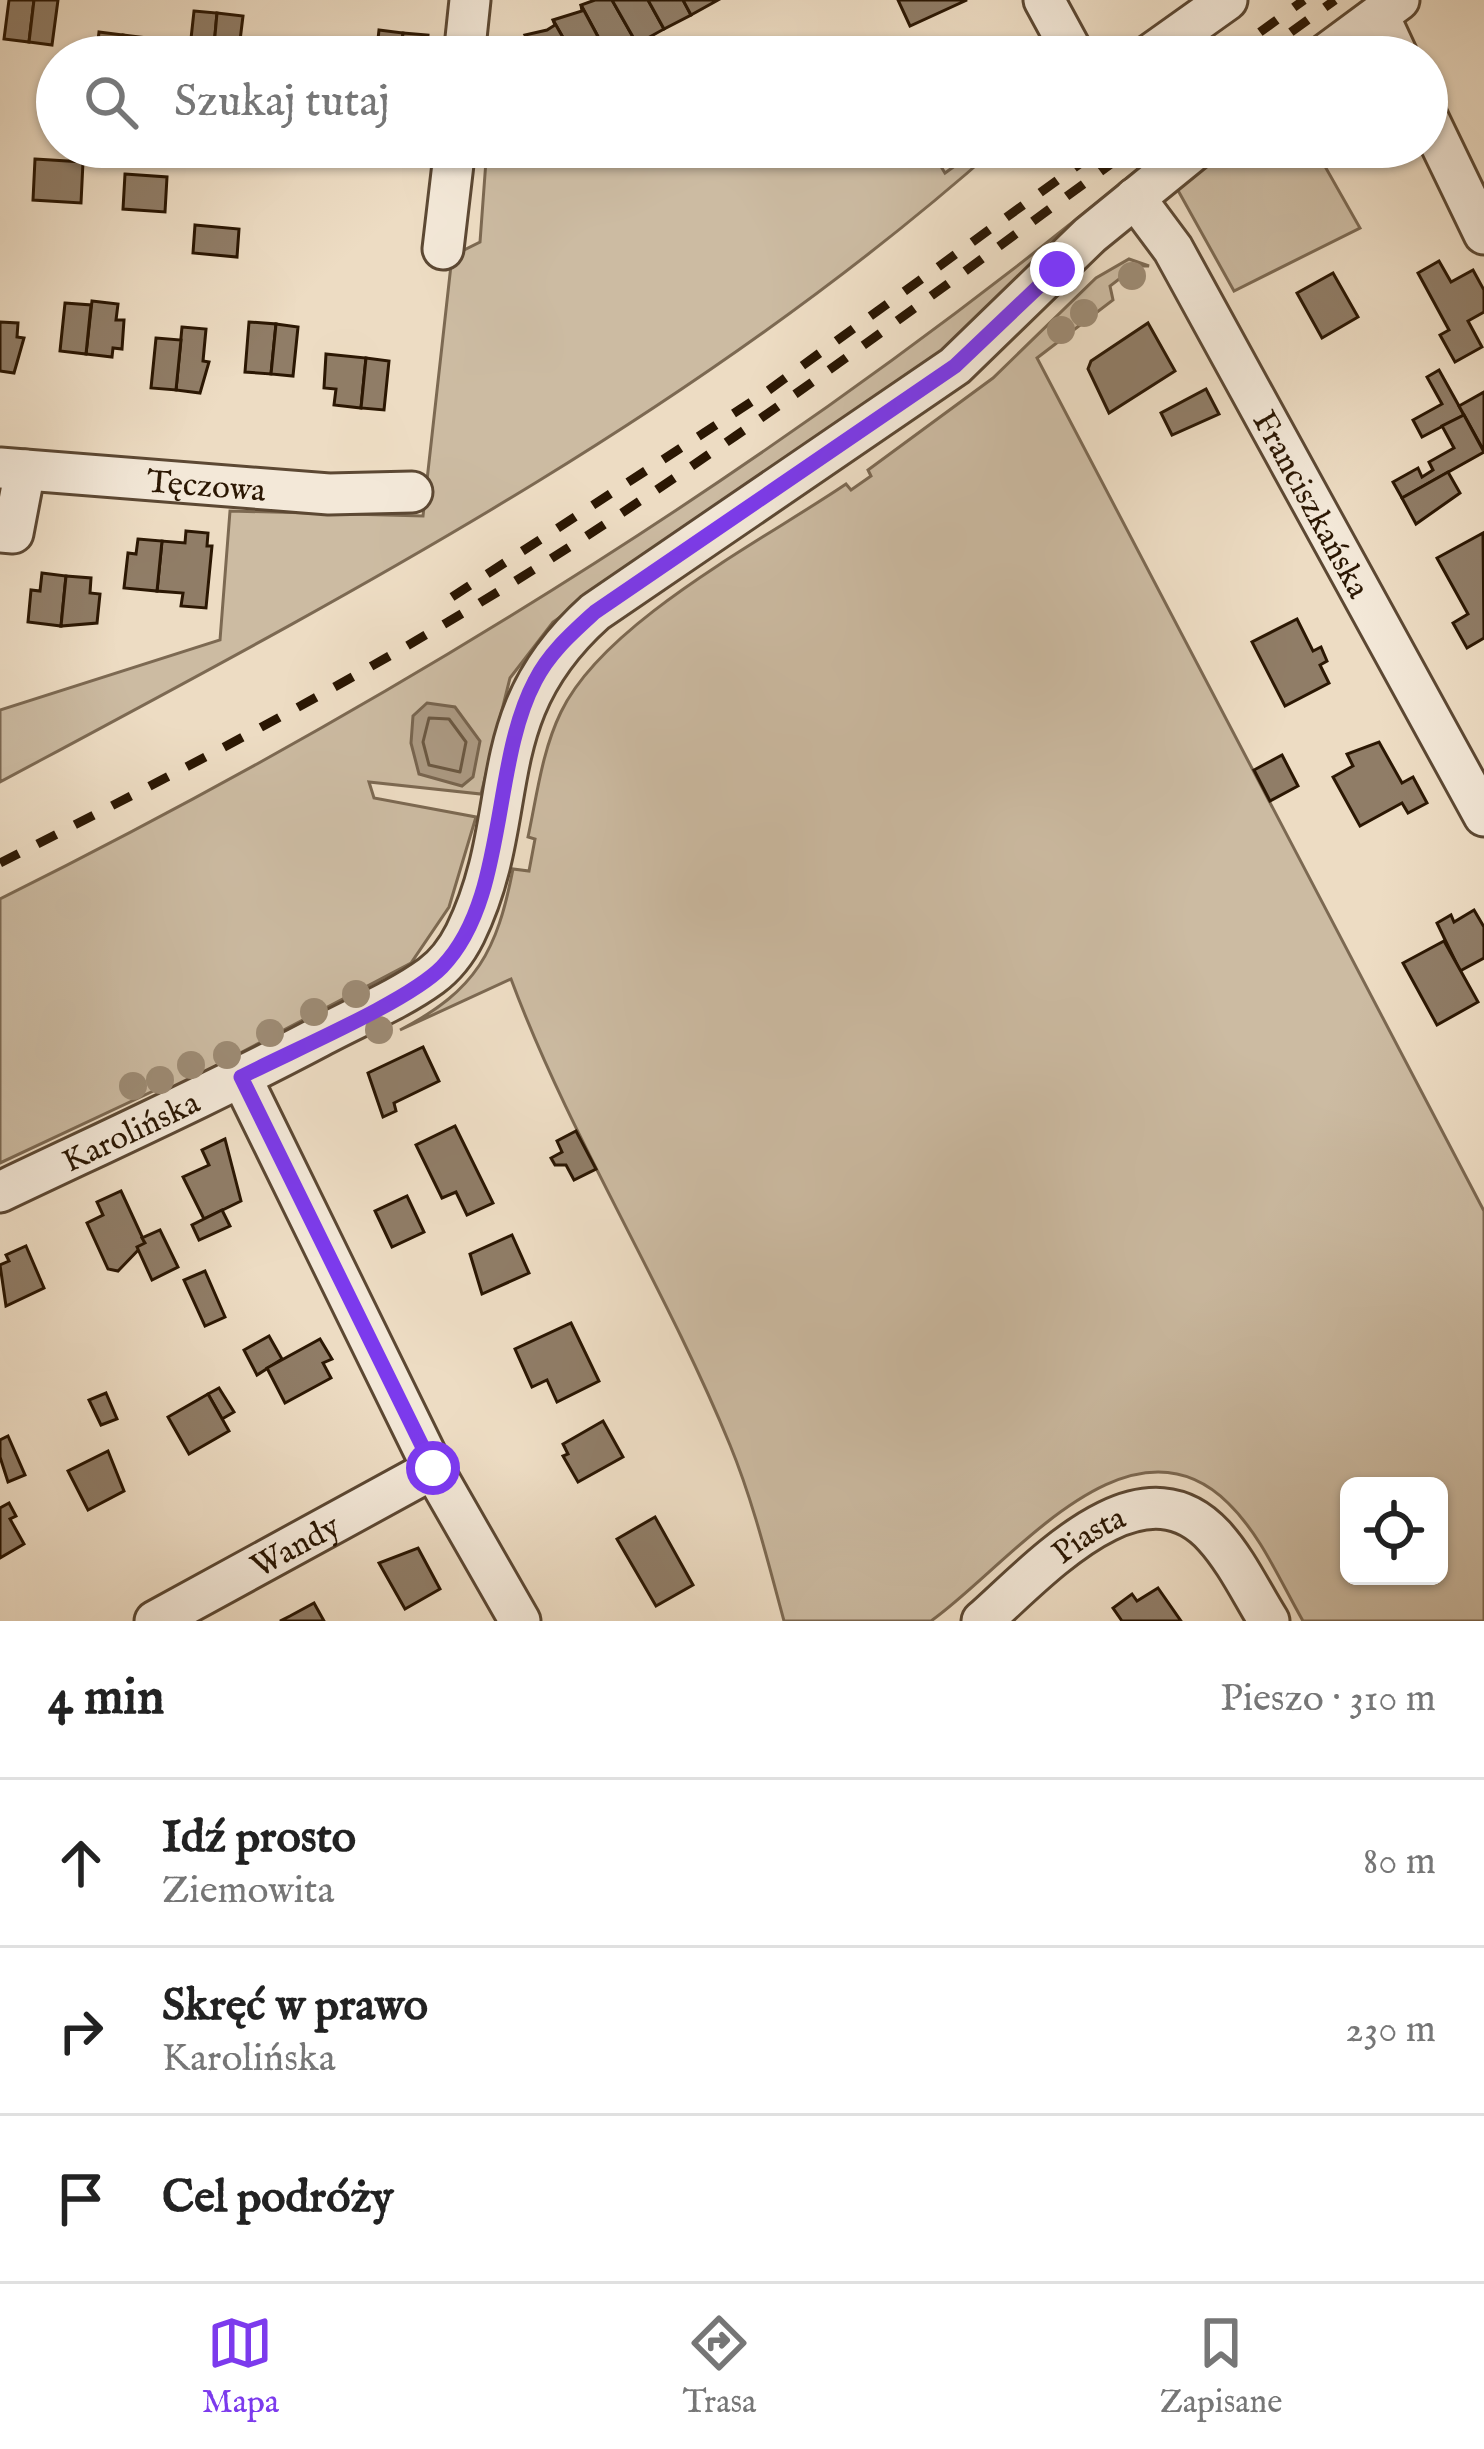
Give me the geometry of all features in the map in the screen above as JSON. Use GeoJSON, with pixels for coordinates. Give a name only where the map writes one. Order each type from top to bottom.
{"type":"FeatureCollection","features":[{"type":"Feature","properties":{"kind":"street"},"geometry":{"type":"LineString","coordinates":[[466,36],[470,0]]}},
{"type":"Feature","properties":{"kind":"street"},"geometry":{"type":"LineString","coordinates":[[1044,0],[1064,36]]}},
{"type":"Feature","properties":{"kind":"street"},"geometry":{"type":"LineString","coordinates":[[1177,36],[1227,0]]}},
{"type":"Feature","properties":{"kind":"street"},"geometry":{"type":"LineString","coordinates":[[1351,36],[1389,8]]}},
{"type":"Feature","properties":{"kind":"street"},"geometry":{"type":"LineString","coordinates":[[1448,159],[1484,234]]}},
{"type":"Feature","properties":{"kind":"street"},"geometry":{"type":"LineString","coordinates":[[443,249],[453,168]]}},
{"type":"Feature","properties":{"kind":"street","name":"Karolińska"},"geometry":{"type":"LineString","coordinates":[[0,1192],[241,1077],[417,985],[449,958],[480,892],[521,712],[540,671],[566,639],[595,612],[955,366],[1172,168]]}},
{"type":"Feature","properties":{"kind":"street","name":"Franciszkańska"},"geometry":{"type":"LineString","coordinates":[[1135,198],[1173,249],[1484,816]]}},
{"type":"Feature","properties":{"kind":"street"},"geometry":{"type":"LineString","coordinates":[[0,532],[13,533],[12,469]]}},
{"type":"Feature","properties":{"kind":"street","name":"Tęczowa"},"geometry":{"type":"LineString","coordinates":[[12,469],[329,494],[412,492]]}},
{"type":"Feature","properties":{"kind":"street"},"geometry":{"type":"LineString","coordinates":[[241,1077],[433,1468],[520,1621]]}},
{"type":"Feature","properties":{"kind":"street","name":"Wandy"},"geometry":{"type":"LineString","coordinates":[[155,1621],[433,1468]]}},
{"type":"Feature","properties":{"kind":"street","name":"Piasta"},"geometry":{"type":"LineString","coordinates":[[982,1621],[1049,1563],[1130,1510],[1170,1510],[1211,1533],[1269,1621]]}},
{"type":"Feature","properties":{"kind":"shaded area"},"geometry":{"type":"Polygon","coordinates":[[[485,168],[942,168],[945,173],[952,168],[972,168],[765,332],[518,494],[0,782],[0,710],[220,640],[230,511],[423,516],[452,256],[480,242],[485,168]]]}},
{"type":"Feature","properties":{"kind":"shaded area"},"geometry":{"type":"Polygon","coordinates":[[[1139,168],[1150,168],[956,344],[553,622],[510,678],[481,794],[369,782],[374,798],[476,817],[449,907],[411,963],[174,1088],[164,1086],[0,1163],[0,899],[307,736],[457,649],[749,461],[1029,256],[1139,168]]]}},
{"type":"Feature","properties":{"kind":"shaded area"},"geometry":{"type":"Polygon","coordinates":[[[1198,168],[1326,168],[1360,228],[1234,291],[1175,185],[1198,168]]]}},
{"type":"Feature","properties":{"kind":"shaded area"},"geometry":{"type":"Polygon","coordinates":[[[1129,259],[1149,266],[1136,266],[1110,286],[1113,300],[1037,358],[1484,1211],[1484,1621],[1303,1621],[1260,1544],[1228,1503],[1190,1477],[1150,1472],[1110,1483],[1070,1505],[931,1621],[784,1621],[730,1445],[561,1097],[511,979],[400,1030],[448,1000],[491,945],[513,869],[529,871],[535,839],[528,837],[554,727],[582,679],[612,646],[730,557],[846,484],[851,490],[871,476],[868,470],[993,378],[1096,278],[1129,259]]]}},
{"type":"Feature","properties":{"kind":"water"},"geometry":{"type":"Polygon","coordinates":[[[427,703],[455,707],[480,741],[473,777],[462,786],[419,774],[411,743],[413,716],[427,703]]]}},
{"type":"Feature","properties":{"kind":"building"},"geometry":{"type":"Polygon","coordinates":[[[9,0],[34,0],[29,42],[4,39],[9,0]]]}},
{"type":"Feature","properties":{"kind":"building"},"geometry":{"type":"Polygon","coordinates":[[[34,0],[58,0],[53,36],[36,36],[36,43],[29,42],[34,0]]]}},
{"type":"Feature","properties":{"kind":"building"},"geometry":{"type":"Polygon","coordinates":[[[612,0],[632,36],[598,36],[581,5],[612,0]]]}},
{"type":"Feature","properties":{"kind":"building"},"geometry":{"type":"Polygon","coordinates":[[[612,0],[648,0],[664,29],[651,36],[632,36],[612,0]]]}},
{"type":"Feature","properties":{"kind":"building"},"geometry":{"type":"Polygon","coordinates":[[[648,0],[683,0],[691,15],[664,29],[648,0]]]}},
{"type":"Feature","properties":{"kind":"building"},"geometry":{"type":"Polygon","coordinates":[[[683,0],[718,0],[691,15],[683,0]]]}},
{"type":"Feature","properties":{"kind":"building"},"geometry":{"type":"Polygon","coordinates":[[[898,0],[967,0],[910,26],[898,0]]]}},
{"type":"Feature","properties":{"kind":"building"},"geometry":{"type":"Polygon","coordinates":[[[581,5],[598,36],[562,36],[553,20],[582,11],[581,5]]]}},
{"type":"Feature","properties":{"kind":"building"},"geometry":{"type":"Polygon","coordinates":[[[194,11],[217,13],[215,36],[191,36],[194,11]]]}},
{"type":"Feature","properties":{"kind":"building"},"geometry":{"type":"Polygon","coordinates":[[[217,13],[243,16],[241,36],[215,36],[217,13]]]}},
{"type":"Feature","properties":{"kind":"building"},"geometry":{"type":"Polygon","coordinates":[[[553,20],[562,36],[525,35],[547,30],[555,25],[553,20]]]}},
{"type":"Feature","properties":{"kind":"building"},"geometry":{"type":"Polygon","coordinates":[[[379,30],[403,33],[403,36],[378,36],[379,30]]]}},
{"type":"Feature","properties":{"kind":"building"},"geometry":{"type":"Polygon","coordinates":[[[35,159],[36,168],[83,168],[81,203],[33,200],[35,159]]]}},
{"type":"Feature","properties":{"kind":"building"},"geometry":{"type":"Polygon","coordinates":[[[125,174],[167,177],[165,212],[123,209],[125,174]]]}},
{"type":"Feature","properties":{"kind":"building"},"geometry":{"type":"Polygon","coordinates":[[[195,225],[239,229],[237,257],[193,253],[195,225]]]}},
{"type":"Feature","properties":{"kind":"building"},"geometry":{"type":"Polygon","coordinates":[[[1439,261],[1451,282],[1473,270],[1484,290],[1484,312],[1468,321],[1482,347],[1455,362],[1440,335],[1449,330],[1418,273],[1439,261]]]}},
{"type":"Feature","properties":{"kind":"building"},"geometry":{"type":"Polygon","coordinates":[[[1333,273],[1358,317],[1322,338],[1297,293],[1333,273]]]}},
{"type":"Feature","properties":{"kind":"building"},"geometry":{"type":"Polygon","coordinates":[[[92,301],[118,304],[116,320],[124,320],[122,349],[113,348],[112,357],[86,354],[92,301]]]}},
{"type":"Feature","properties":{"kind":"building"},"geometry":{"type":"Polygon","coordinates":[[[65,303],[91,305],[86,354],[60,351],[65,303]]]}},
{"type":"Feature","properties":{"kind":"building"},"geometry":{"type":"Polygon","coordinates":[[[0,322],[18,323],[17,337],[24,338],[14,373],[0,371],[0,322]]]}},
{"type":"Feature","properties":{"kind":"building"},"geometry":{"type":"Polygon","coordinates":[[[249,322],[276,324],[271,374],[245,372],[249,322]]]}},
{"type":"Feature","properties":{"kind":"building"},"geometry":{"type":"Polygon","coordinates":[[[1148,323],[1175,371],[1109,413],[1088,369],[1091,361],[1148,323]]]}},
{"type":"Feature","properties":{"kind":"building"},"geometry":{"type":"Polygon","coordinates":[[[276,324],[298,327],[293,376],[271,374],[276,324]]]}},
{"type":"Feature","properties":{"kind":"building"},"geometry":{"type":"Polygon","coordinates":[[[182,327],[206,329],[203,361],[209,362],[200,393],[176,390],[182,327]]]}},
{"type":"Feature","properties":{"kind":"building"},"geometry":{"type":"Polygon","coordinates":[[[156,338],[181,340],[176,390],[151,388],[156,338]]]}},
{"type":"Feature","properties":{"kind":"building"},"geometry":{"type":"Polygon","coordinates":[[[326,354],[366,358],[361,408],[334,405],[336,389],[324,388],[326,354]]]}},
{"type":"Feature","properties":{"kind":"building"},"geometry":{"type":"Polygon","coordinates":[[[366,358],[389,361],[384,410],[361,408],[366,358]]]}},
{"type":"Feature","properties":{"kind":"building"},"geometry":{"type":"Polygon","coordinates":[[[1439,370],[1464,415],[1422,437],[1413,420],[1442,404],[1427,377],[1439,370]]]}},
{"type":"Feature","properties":{"kind":"building"},"geometry":{"type":"Polygon","coordinates":[[[1206,389],[1219,414],[1172,435],[1161,413],[1206,389]]]}},
{"type":"Feature","properties":{"kind":"building"},"geometry":{"type":"Polygon","coordinates":[[[1484,392],[1484,451],[1459,406],[1484,392]]]}},
{"type":"Feature","properties":{"kind":"building"},"geometry":{"type":"Polygon","coordinates":[[[1464,415],[1484,452],[1402,498],[1393,482],[1418,468],[1422,477],[1433,470],[1429,462],[1454,448],[1442,426],[1464,415]]]}},
{"type":"Feature","properties":{"kind":"building"},"geometry":{"type":"Polygon","coordinates":[[[1448,472],[1460,493],[1416,524],[1402,498],[1448,472]]]}},
{"type":"Feature","properties":{"kind":"building"},"geometry":{"type":"Polygon","coordinates":[[[186,531],[208,533],[207,546],[212,546],[206,608],[181,606],[183,593],[157,591],[162,541],[185,543],[186,531]]]}},
{"type":"Feature","properties":{"kind":"building"},"geometry":{"type":"Polygon","coordinates":[[[1483,533],[1484,638],[1467,648],[1453,623],[1468,614],[1437,558],[1483,533]]]}},
{"type":"Feature","properties":{"kind":"building"},"geometry":{"type":"Polygon","coordinates":[[[138,539],[162,541],[157,591],[124,588],[128,553],[136,554],[138,539]]]}},
{"type":"Feature","properties":{"kind":"building"},"geometry":{"type":"Polygon","coordinates":[[[42,573],[66,576],[61,626],[28,622],[31,590],[40,591],[42,573]]]}},
{"type":"Feature","properties":{"kind":"building"},"geometry":{"type":"Polygon","coordinates":[[[66,576],[91,578],[90,593],[100,594],[97,623],[61,626],[66,576]]]}},
{"type":"Feature","properties":{"kind":"building"},"geometry":{"type":"Polygon","coordinates":[[[1297,619],[1313,651],[1321,647],[1327,661],[1320,665],[1329,683],[1285,706],[1252,642],[1297,619]]]}},
{"type":"Feature","properties":{"kind":"building"},"geometry":{"type":"Polygon","coordinates":[[[1379,742],[1402,783],[1413,777],[1427,803],[1408,813],[1402,803],[1360,826],[1333,777],[1353,766],[1347,754],[1379,742]]]}},
{"type":"Feature","properties":{"kind":"building"},"geometry":{"type":"Polygon","coordinates":[[[1282,755],[1298,786],[1270,801],[1254,770],[1282,755]]]}},
{"type":"Feature","properties":{"kind":"building"},"geometry":{"type":"Polygon","coordinates":[[[1474,910],[1484,927],[1484,958],[1460,971],[1437,923],[1451,915],[1454,922],[1474,910]]]}},
{"type":"Feature","properties":{"kind":"building"},"geometry":{"type":"Polygon","coordinates":[[[1444,941],[1478,1002],[1437,1025],[1403,963],[1444,941]]]}},
{"type":"Feature","properties":{"kind":"building"},"geometry":{"type":"Polygon","coordinates":[[[423,1047],[439,1081],[394,1103],[396,1111],[383,1117],[368,1073],[423,1047]]]}},
{"type":"Feature","properties":{"kind":"building"},"geometry":{"type":"Polygon","coordinates":[[[455,1126],[493,1203],[467,1215],[456,1192],[442,1198],[416,1145],[455,1126]]]}},
{"type":"Feature","properties":{"kind":"building"},"geometry":{"type":"Polygon","coordinates":[[[576,1131],[596,1169],[574,1180],[566,1165],[555,1165],[551,1158],[562,1152],[557,1141],[576,1131]]]}},
{"type":"Feature","properties":{"kind":"building"},"geometry":{"type":"Polygon","coordinates":[[[225,1139],[241,1201],[204,1219],[183,1177],[209,1165],[202,1150],[225,1139]]]}},
{"type":"Feature","properties":{"kind":"building"},"geometry":{"type":"Polygon","coordinates":[[[121,1191],[145,1243],[118,1271],[108,1269],[87,1223],[103,1215],[97,1202],[121,1191]]]}},
{"type":"Feature","properties":{"kind":"building"},"geometry":{"type":"Polygon","coordinates":[[[407,1196],[424,1232],[392,1247],[375,1211],[407,1196]]]}},
{"type":"Feature","properties":{"kind":"building"},"geometry":{"type":"Polygon","coordinates":[[[222,1210],[230,1226],[199,1240],[192,1225],[222,1210]]]}},
{"type":"Feature","properties":{"kind":"building"},"geometry":{"type":"Polygon","coordinates":[[[160,1230],[178,1267],[152,1280],[137,1247],[145,1243],[142,1238],[160,1230]]]}},
{"type":"Feature","properties":{"kind":"building"},"geometry":{"type":"Polygon","coordinates":[[[512,1235],[529,1273],[482,1294],[470,1254],[512,1235]]]}},
{"type":"Feature","properties":{"kind":"building"},"geometry":{"type":"Polygon","coordinates":[[[26,1246],[44,1288],[6,1306],[0,1265],[9,1261],[6,1255],[26,1246]]]}},
{"type":"Feature","properties":{"kind":"building"},"geometry":{"type":"Polygon","coordinates":[[[205,1271],[225,1317],[205,1326],[184,1280],[205,1271]]]}},
{"type":"Feature","properties":{"kind":"building"},"geometry":{"type":"Polygon","coordinates":[[[571,1323],[599,1381],[557,1402],[547,1380],[532,1387],[515,1349],[571,1323]]]}},
{"type":"Feature","properties":{"kind":"building"},"geometry":{"type":"Polygon","coordinates":[[[269,1336],[282,1359],[257,1375],[244,1350],[269,1336]]]}},
{"type":"Feature","properties":{"kind":"building"},"geometry":{"type":"Polygon","coordinates":[[[320,1339],[332,1359],[323,1363],[331,1378],[285,1403],[267,1368],[320,1339]]]}},
{"type":"Feature","properties":{"kind":"building"},"geometry":{"type":"Polygon","coordinates":[[[219,1388],[234,1412],[222,1419],[208,1394],[219,1388]]]}},
{"type":"Feature","properties":{"kind":"building"},"geometry":{"type":"Polygon","coordinates":[[[106,1393],[117,1419],[101,1425],[89,1400],[106,1393]]]}},
{"type":"Feature","properties":{"kind":"building"},"geometry":{"type":"Polygon","coordinates":[[[208,1394],[229,1431],[189,1454],[168,1417],[208,1394]]]}},
{"type":"Feature","properties":{"kind":"building"},"geometry":{"type":"Polygon","coordinates":[[[603,1421],[623,1457],[578,1482],[563,1456],[568,1454],[563,1444],[603,1421]]]}},
{"type":"Feature","properties":{"kind":"building"},"geometry":{"type":"Polygon","coordinates":[[[8,1436],[25,1475],[8,1482],[0,1440],[8,1436]]]}},
{"type":"Feature","properties":{"kind":"building"},"geometry":{"type":"Polygon","coordinates":[[[108,1451],[124,1491],[88,1510],[68,1471],[108,1451]]]}},
{"type":"Feature","properties":{"kind":"building"},"geometry":{"type":"Polygon","coordinates":[[[9,1503],[16,1516],[10,1519],[24,1544],[0,1558],[0,1508],[9,1503]]]}},
{"type":"Feature","properties":{"kind":"building"},"geometry":{"type":"Polygon","coordinates":[[[655,1517],[693,1585],[656,1606],[617,1539],[655,1517]]]}},
{"type":"Feature","properties":{"kind":"building"},"geometry":{"type":"Polygon","coordinates":[[[418,1548],[440,1589],[405,1609],[379,1563],[418,1548]]]}},
{"type":"Feature","properties":{"kind":"building"},"geometry":{"type":"Polygon","coordinates":[[[1158,1588],[1181,1621],[1122,1621],[1113,1608],[1132,1594],[1137,1601],[1158,1588]]]}},
{"type":"Feature","properties":{"kind":"building"},"geometry":{"type":"Polygon","coordinates":[[[314,1603],[324,1621],[280,1621],[290,1616],[314,1603]]]}},
{"type":"Feature","properties":{"kind":"railway"},"geometry":{"type":"LineString","coordinates":[[1255,36],[1304,0]]}},
{"type":"Feature","properties":{"kind":"railway"},"geometry":{"type":"LineString","coordinates":[[1286,36],[1335,0]]}},
{"type":"Feature","properties":{"kind":"railway"},"geometry":{"type":"LineString","coordinates":[[452,597],[762,395],[1074,168]]}},
{"type":"Feature","properties":{"kind":"railway"},"geometry":{"type":"LineString","coordinates":[[0,863],[336,686],[533,570],[762,417],[1105,168]]}},
{"type":"Feature","properties":{"kind":"route"},"geometry":{"type":"LineString","coordinates":[[433,1468],[241,1077],[417,985],[449,958],[466,932],[480,892],[521,712],[540,671],[566,639],[595,612],[955,366],[1057,269]]}}]}
